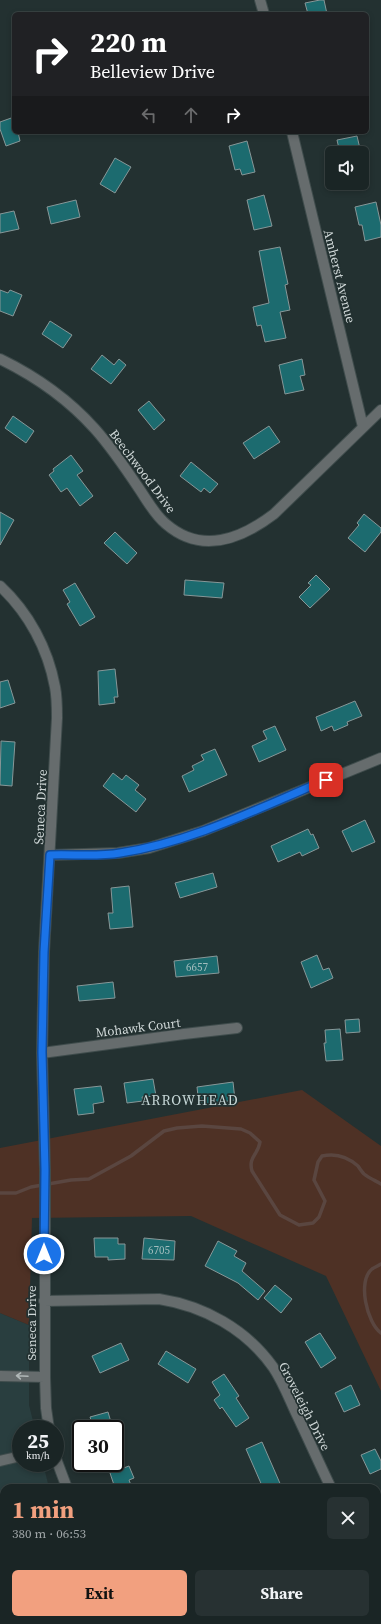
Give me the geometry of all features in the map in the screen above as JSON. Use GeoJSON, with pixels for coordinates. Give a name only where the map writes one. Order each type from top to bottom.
{"type":"FeatureCollection","features":[{"type":"Feature","properties":{"kind":"street"},"geometry":{"type":"LineString","coordinates":[[260,0],[263,12]]}},
{"type":"Feature","properties":{"kind":"street","name":"Amherst Avenue"},"geometry":{"type":"LineString","coordinates":[[292,134],[364,427]]}},
{"type":"Feature","properties":{"kind":"street","name":"Beechwood Drive"},"geometry":{"type":"LineString","coordinates":[[0,359],[55,393],[75,408],[112,449],[154,510],[166,524],[182,534],[201,541],[227,540],[239,536],[262,523],[274,514],[381,410]]}},
{"type":"Feature","properties":{"kind":"street","name":"Seneca Drive"},"geometry":{"type":"LineString","coordinates":[[0,586],[26,615],[40,640],[50,665],[56,688],[57,718],[44,952],[42,1052],[45,1170],[45,1377],[48,1420]]}},
{"type":"Feature","properties":{"kind":"street"},"geometry":{"type":"LineString","coordinates":[[50,855],[118,853],[175,841],[381,758]]}},
{"type":"Feature","properties":{"kind":"street","name":"Mohawk Court"},"geometry":{"type":"LineString","coordinates":[[42,1052],[238,1028]]}},
{"type":"Feature","properties":{"kind":"street","name":"Groveleigh Drive"},"geometry":{"type":"LineString","coordinates":[[44,1301],[159,1299],[177,1302],[227,1323],[261,1352],[273,1368],[284,1387],[329,1484]]}},
{"type":"Feature","properties":{"kind":"street"},"geometry":{"type":"LineString","coordinates":[[0,1376],[45,1377]]}},
{"type":"Feature","properties":{"kind":"street"},"geometry":{"type":"LineString","coordinates":[[0,1461],[12,1458]]}},
{"type":"Feature","properties":{"kind":"street"},"geometry":{"type":"LineString","coordinates":[[61,1472],[66,1484]]}},
{"type":"Feature","properties":{"kind":"shaded area"},"geometry":{"type":"Polygon","coordinates":[[[302,1090],[381,1146],[381,1391],[326,1276],[191,1216],[32,1218],[29,1325],[0,1313],[0,1148],[302,1090]]]}},
{"type":"Feature","properties":{"kind":"shaded area"},"geometry":{"type":"Polygon","coordinates":[[[0,1313],[29,1325],[29,1405],[33,1420],[12,1420],[12,1472],[45,1472],[48,1484],[0,1484],[0,1313]]]}},
{"type":"Feature","properties":{"kind":"building"},"geometry":{"type":"Polygon","coordinates":[[[324,0],[327,12],[307,12],[305,3],[324,0]]]}},
{"type":"Feature","properties":{"kind":"building"},"geometry":{"type":"Polygon","coordinates":[[[12,118],[12,134],[18,134],[20,141],[6,146],[0,129],[0,122],[12,118]]]}},
{"type":"Feature","properties":{"kind":"building"},"geometry":{"type":"Polygon","coordinates":[[[357,136],[359,146],[338,146],[337,140],[357,136]]]}},
{"type":"Feature","properties":{"kind":"building"},"geometry":{"type":"Polygon","coordinates":[[[247,141],[255,172],[242,175],[240,169],[235,170],[229,146],[247,141]]]}},
{"type":"Feature","properties":{"kind":"building"},"geometry":{"type":"Polygon","coordinates":[[[115,158],[131,167],[115,193],[100,184],[115,158]]]}},
{"type":"Feature","properties":{"kind":"building"},"geometry":{"type":"Polygon","coordinates":[[[264,195],[272,226],[254,230],[247,200],[264,195]]]}},
{"type":"Feature","properties":{"kind":"building"},"geometry":{"type":"Polygon","coordinates":[[[76,200],[80,217],[51,224],[47,207],[76,200]]]}},
{"type":"Feature","properties":{"kind":"building"},"geometry":{"type":"Polygon","coordinates":[[[376,202],[381,225],[381,237],[365,241],[362,225],[359,225],[355,207],[376,202]]]}},
{"type":"Feature","properties":{"kind":"building"},"geometry":{"type":"Polygon","coordinates":[[[14,211],[19,229],[0,233],[0,214],[14,211]]]}},
{"type":"Feature","properties":{"kind":"building"},"geometry":{"type":"Polygon","coordinates":[[[280,247],[288,284],[285,285],[290,310],[280,312],[286,338],[265,342],[261,325],[257,326],[253,307],[269,303],[259,251],[280,247]]]}},
{"type":"Feature","properties":{"kind":"building"},"geometry":{"type":"Polygon","coordinates":[[[0,290],[8,293],[10,290],[22,295],[13,316],[0,311],[0,290]]]}},
{"type":"Feature","properties":{"kind":"building"},"geometry":{"type":"Polygon","coordinates":[[[50,321],[72,335],[63,348],[42,334],[50,321]]]}},
{"type":"Feature","properties":{"kind":"building"},"geometry":{"type":"Polygon","coordinates":[[[102,355],[114,365],[119,359],[126,365],[111,384],[91,369],[102,355]]]}},
{"type":"Feature","properties":{"kind":"building"},"geometry":{"type":"Polygon","coordinates":[[[302,359],[305,375],[300,376],[304,390],[285,394],[279,365],[302,359]]]}},
{"type":"Feature","properties":{"kind":"building"},"geometry":{"type":"Polygon","coordinates":[[[149,401],[165,420],[154,430],[138,410],[149,401]]]}},
{"type":"Feature","properties":{"kind":"building"},"geometry":{"type":"Polygon","coordinates":[[[13,416],[34,431],[26,443],[5,428],[13,416]]]}},
{"type":"Feature","properties":{"kind":"building"},"geometry":{"type":"Polygon","coordinates":[[[269,426],[280,442],[254,459],[243,443],[269,426]]]}},
{"type":"Feature","properties":{"kind":"building"},"geometry":{"type":"Polygon","coordinates":[[[71,455],[83,471],[77,475],[93,496],[80,506],[67,488],[61,492],[49,475],[54,471],[53,469],[71,455]]]}},
{"type":"Feature","properties":{"kind":"building"},"geometry":{"type":"Polygon","coordinates":[[[191,462],[218,484],[210,493],[204,488],[201,492],[180,476],[191,462]]]}},
{"type":"Feature","properties":{"kind":"building"},"geometry":{"type":"Polygon","coordinates":[[[0,512],[14,520],[0,545],[0,512]]]}},
{"type":"Feature","properties":{"kind":"building"},"geometry":{"type":"Polygon","coordinates":[[[364,514],[381,528],[381,532],[365,552],[348,538],[359,525],[357,523],[364,514]]]}},
{"type":"Feature","properties":{"kind":"building"},"geometry":{"type":"Polygon","coordinates":[[[115,532],[137,553],[127,564],[104,543],[115,532]]]}},
{"type":"Feature","properties":{"kind":"building"},"geometry":{"type":"Polygon","coordinates":[[[316,575],[330,589],[310,608],[299,597],[311,585],[308,583],[316,575]]]}},
{"type":"Feature","properties":{"kind":"building"},"geometry":{"type":"Polygon","coordinates":[[[185,580],[224,583],[222,598],[184,595],[185,580]]]}},
{"type":"Feature","properties":{"kind":"building"},"geometry":{"type":"Polygon","coordinates":[[[75,583],[95,617],[80,626],[67,604],[70,602],[63,590],[75,583]]]}},
{"type":"Feature","properties":{"kind":"building"},"geometry":{"type":"Polygon","coordinates":[[[115,669],[118,697],[114,697],[115,703],[99,705],[98,671],[115,669]]]}},
{"type":"Feature","properties":{"kind":"building"},"geometry":{"type":"Polygon","coordinates":[[[8,680],[15,703],[0,708],[0,682],[8,680]]]}},
{"type":"Feature","properties":{"kind":"building"},"geometry":{"type":"Polygon","coordinates":[[[355,701],[362,716],[347,722],[348,725],[334,731],[332,726],[321,731],[316,717],[355,701]]]}},
{"type":"Feature","properties":{"kind":"building"},"geometry":{"type":"Polygon","coordinates":[[[275,726],[286,750],[259,762],[252,746],[267,739],[263,731],[275,726]]]}},
{"type":"Feature","properties":{"kind":"building"},"geometry":{"type":"Polygon","coordinates":[[[1,741],[15,742],[12,786],[0,785],[1,741]]]}},
{"type":"Feature","properties":{"kind":"building"},"geometry":{"type":"Polygon","coordinates":[[[215,749],[227,775],[189,792],[182,776],[194,770],[192,766],[204,760],[201,755],[215,749]]]}},
{"type":"Feature","properties":{"kind":"building"},"geometry":{"type":"Polygon","coordinates":[[[113,773],[122,780],[126,775],[139,785],[135,790],[146,799],[136,812],[103,786],[113,773]]]}},
{"type":"Feature","properties":{"kind":"building"},"geometry":{"type":"Polygon","coordinates":[[[365,820],[375,842],[352,852],[342,831],[365,820]]]}},
{"type":"Feature","properties":{"kind":"building"},"geometry":{"type":"Polygon","coordinates":[[[308,829],[311,835],[313,834],[319,848],[302,856],[300,852],[278,862],[271,846],[308,829]]]}},
{"type":"Feature","properties":{"kind":"building"},"geometry":{"type":"Polygon","coordinates":[[[213,873],[217,887],[180,898],[175,883],[213,873]]]}},
{"type":"Feature","properties":{"kind":"building"},"geometry":{"type":"Polygon","coordinates":[[[129,886],[133,927],[110,929],[108,913],[113,913],[111,888],[129,886]]]}},
{"type":"Feature","properties":{"kind":"building"},"geometry":{"type":"Polygon","coordinates":[[[317,955],[323,970],[329,968],[333,978],[311,988],[301,962],[317,955]]]}},
{"type":"Feature","properties":{"kind":"building"},"geometry":{"type":"Polygon","coordinates":[[[217,956],[219,973],[176,977],[174,961],[217,956]]]}},
{"type":"Feature","properties":{"kind":"building"},"geometry":{"type":"Polygon","coordinates":[[[113,982],[115,998],[79,1001],[77,986],[113,982]]]}},
{"type":"Feature","properties":{"kind":"building"},"geometry":{"type":"Polygon","coordinates":[[[359,1019],[360,1032],[346,1033],[345,1020],[359,1019]]]}},
{"type":"Feature","properties":{"kind":"building"},"geometry":{"type":"Polygon","coordinates":[[[340,1029],[343,1060],[326,1061],[324,1043],[326,1043],[325,1030],[340,1029]]]}},
{"type":"Feature","properties":{"kind":"building"},"geometry":{"type":"Polygon","coordinates":[[[153,1079],[156,1096],[142,1097],[143,1101],[127,1103],[124,1083],[153,1079]]]}},
{"type":"Feature","properties":{"kind":"building"},"geometry":{"type":"Polygon","coordinates":[[[233,1082],[235,1100],[199,1105],[197,1087],[233,1082]]]}},
{"type":"Feature","properties":{"kind":"building"},"geometry":{"type":"Polygon","coordinates":[[[101,1086],[104,1102],[93,1104],[94,1113],[78,1115],[74,1089],[101,1086]]]}},
{"type":"Feature","properties":{"kind":"building"},"geometry":{"type":"Polygon","coordinates":[[[94,1238],[118,1238],[118,1244],[125,1244],[125,1259],[108,1260],[108,1257],[95,1257],[94,1238]]]}},
{"type":"Feature","properties":{"kind":"building"},"geometry":{"type":"Polygon","coordinates":[[[144,1238],[175,1241],[174,1260],[142,1259],[144,1238]]]}},
{"type":"Feature","properties":{"kind":"building"},"geometry":{"type":"Polygon","coordinates":[[[218,1241],[237,1251],[234,1256],[246,1263],[242,1271],[265,1291],[258,1300],[238,1283],[205,1266],[218,1241]]]}},
{"type":"Feature","properties":{"kind":"building"},"geometry":{"type":"Polygon","coordinates":[[[275,1285],[292,1299],[281,1313],[264,1298],[275,1285]]]}},
{"type":"Feature","properties":{"kind":"building"},"geometry":{"type":"Polygon","coordinates":[[[320,1333],[336,1358],[321,1368],[305,1342],[320,1333]]]}},
{"type":"Feature","properties":{"kind":"building"},"geometry":{"type":"Polygon","coordinates":[[[121,1343],[129,1360],[100,1373],[92,1356],[121,1343]]]}},
{"type":"Feature","properties":{"kind":"building"},"geometry":{"type":"Polygon","coordinates":[[[166,1351],[196,1369],[188,1383],[158,1364],[166,1351]]]}},
{"type":"Feature","properties":{"kind":"building"},"geometry":{"type":"Polygon","coordinates":[[[224,1374],[239,1396],[236,1398],[249,1418],[236,1427],[222,1407],[220,1409],[214,1400],[220,1395],[212,1382],[224,1374]]]}},
{"type":"Feature","properties":{"kind":"building"},"geometry":{"type":"Polygon","coordinates":[[[351,1385],[360,1405],[344,1412],[335,1393],[351,1385]]]}},
{"type":"Feature","properties":{"kind":"building"},"geometry":{"type":"Polygon","coordinates":[[[108,1412],[110,1420],[91,1420],[90,1417],[108,1412]]]}},
{"type":"Feature","properties":{"kind":"building"},"geometry":{"type":"Polygon","coordinates":[[[262,1442],[280,1484],[261,1484],[246,1449],[262,1442]]]}},
{"type":"Feature","properties":{"kind":"building"},"geometry":{"type":"Polygon","coordinates":[[[375,1449],[381,1461],[381,1469],[370,1474],[361,1455],[375,1449]]]}},
{"type":"Feature","properties":{"kind":"building"},"geometry":{"type":"Polygon","coordinates":[[[129,1466],[134,1478],[129,1480],[130,1484],[114,1484],[110,1473],[124,1472],[124,1468],[129,1466]]]}},
{"type":"Feature","properties":{"kind":"waterway"},"geometry":{"type":"LineString","coordinates":[[0,1193],[16,1193],[31,1187],[71,1180],[89,1179],[131,1156],[164,1131],[177,1128],[202,1126],[241,1129],[250,1133],[260,1142],[251,1162],[252,1171],[280,1215],[299,1225],[313,1223],[319,1217],[325,1201],[314,1180],[318,1162],[322,1156],[336,1155],[346,1158],[358,1166],[366,1175],[381,1184]]}},
{"type":"Feature","properties":{"kind":"waterway"},"geometry":{"type":"LineString","coordinates":[[381,1264],[372,1269],[365,1283],[368,1312],[376,1328],[381,1333]]}},
{"type":"Feature","properties":{"kind":"district","name":"ARROWHEAD"},"geometry":{"type":"Point","coordinates":[190,1100]}},
{"type":"Feature","properties":{"kind":"route"},"geometry":{"type":"LineString","coordinates":[[44,1254],[45,1170],[42,1052],[44,952],[50,855],[118,853],[150,848],[203,831],[326,780]]}}]}
